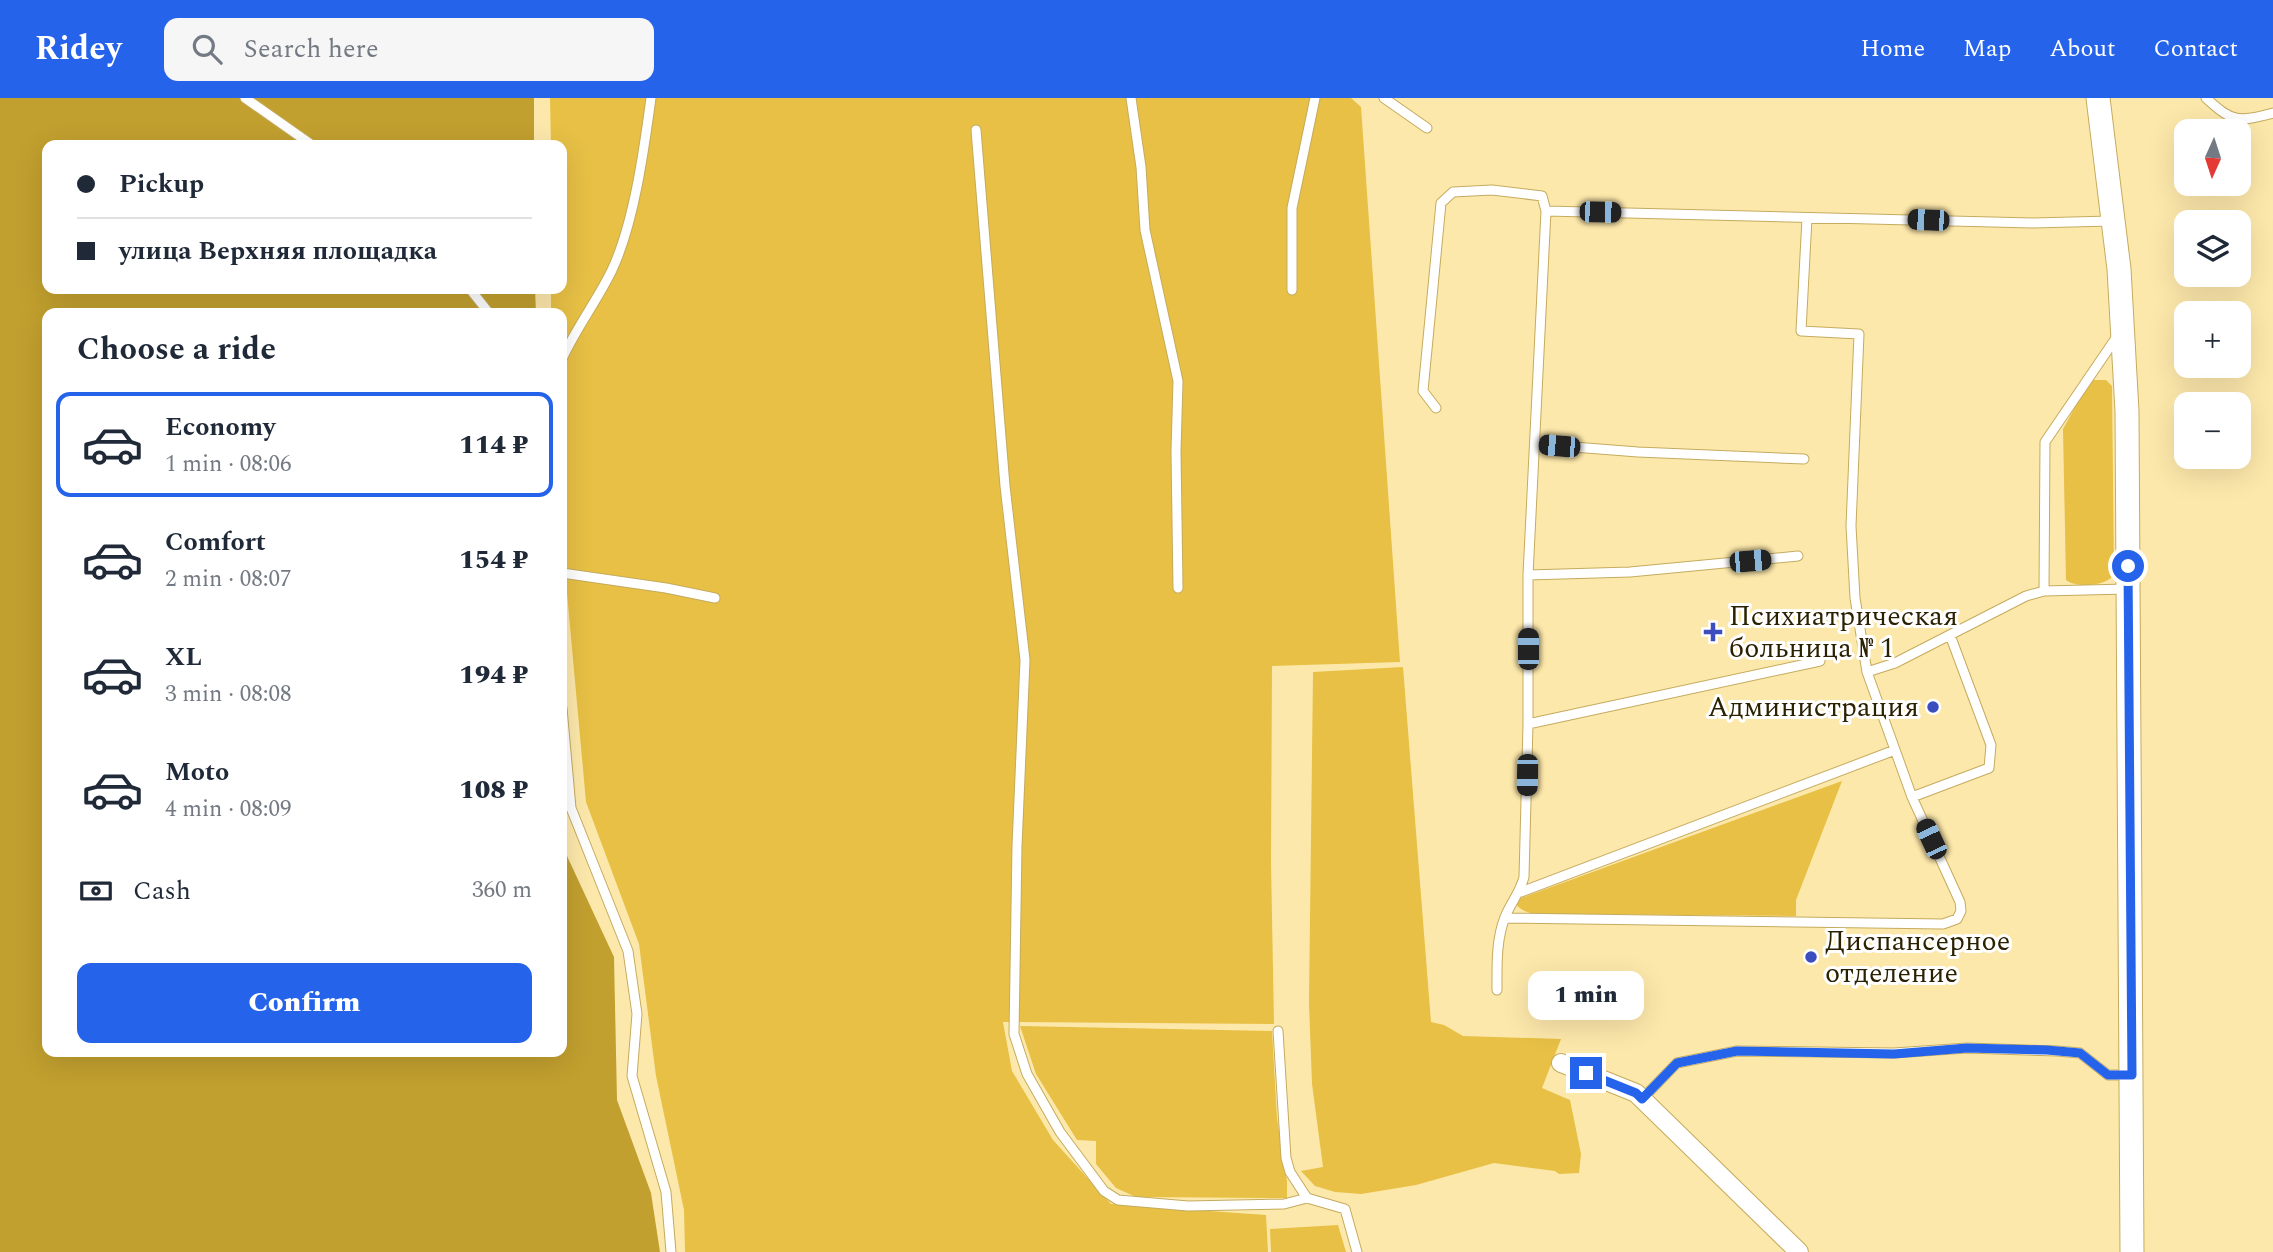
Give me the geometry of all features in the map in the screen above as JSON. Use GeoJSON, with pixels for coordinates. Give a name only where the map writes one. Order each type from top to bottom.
{"type":"FeatureCollection","features":[{"type":"Feature","properties":{"kind":"street"},"geometry":{"type":"LineString","coordinates":[[2098,98],[2115,221],[2127,411],[2132,1252]]}},
{"type":"Feature","properties":{"kind":"street"},"geometry":{"type":"LineString","coordinates":[[1561,1063],[1636,1093],[1800,1252]]}},
{"type":"Feature","properties":{"kind":"lane"},"geometry":{"type":"LineString","coordinates":[[245,98],[305,140]]}},
{"type":"Feature","properties":{"kind":"lane"},"geometry":{"type":"LineString","coordinates":[[567,350],[612,270],[625,234],[645,145],[650,98]]}},
{"type":"Feature","properties":{"kind":"lane"},"geometry":{"type":"LineString","coordinates":[[1131,98],[1141,167],[1145,230],[1178,381],[1178,588]]}},
{"type":"Feature","properties":{"kind":"lane"},"geometry":{"type":"LineString","coordinates":[[1292,290],[1292,208],[1315,98]]}},
{"type":"Feature","properties":{"kind":"lane"},"geometry":{"type":"LineString","coordinates":[[1384,98],[1427,128]]}},
{"type":"Feature","properties":{"kind":"lane"},"geometry":{"type":"LineString","coordinates":[[2206,98],[2226,117],[2249,119],[2273,113]]}},
{"type":"Feature","properties":{"kind":"lane"},"geometry":{"type":"LineString","coordinates":[[976,131],[1005,486],[1025,660],[1017,846],[1014,1034],[1027,1074],[1060,1132],[1104,1191],[1118,1200],[1188,1206],[1284,1204],[1307,1198],[1345,1209],[1357,1252]]}},
{"type":"Feature","properties":{"kind":"lane"},"geometry":{"type":"LineString","coordinates":[[1436,408],[1423,391],[1441,203],[1453,192],[1492,190],[1542,196],[1546,211],[1528,575],[1528,724],[1524,877],[1521,892]]}},
{"type":"Feature","properties":{"kind":"lane"},"geometry":{"type":"LineString","coordinates":[[1546,211],[2033,223],[2115,221]]}},
{"type":"Feature","properties":{"kind":"lane"},"geometry":{"type":"LineString","coordinates":[[1504,918],[1950,923],[1957,919],[1961,911],[1960,902],[1912,797],[1867,672],[1855,598],[1851,526],[1859,334],[1801,331],[1807,218]]}},
{"type":"Feature","properties":{"kind":"lane"},"geometry":{"type":"LineString","coordinates":[[474,294],[485,308]]}},
{"type":"Feature","properties":{"kind":"lane"},"geometry":{"type":"LineString","coordinates":[[2044,591],[2045,442],[2123,328]]}},
{"type":"Feature","properties":{"kind":"lane"},"geometry":{"type":"LineString","coordinates":[[1535,444],[1638,453],[1804,459]]}},
{"type":"Feature","properties":{"kind":"lane"},"geometry":{"type":"LineString","coordinates":[[1528,575],[1630,572],[1798,556]]}},
{"type":"Feature","properties":{"kind":"lane"},"geometry":{"type":"LineString","coordinates":[[567,574],[715,598]]}},
{"type":"Feature","properties":{"kind":"lane"},"geometry":{"type":"LineString","coordinates":[[1867,672],[1895,663],[2026,596],[2044,591],[2128,589]]}},
{"type":"Feature","properties":{"kind":"lane"},"geometry":{"type":"LineString","coordinates":[[1912,797],[1989,768],[1991,746],[1950,635]]}},
{"type":"Feature","properties":{"kind":"lane"},"geometry":{"type":"LineString","coordinates":[[1528,724],[1820,661]]}},
{"type":"Feature","properties":{"kind":"lane"},"geometry":{"type":"LineString","coordinates":[[1497,990],[1498,937],[1513,900],[1521,892],[1895,750]]}},
{"type":"Feature","properties":{"kind":"lane"},"geometry":{"type":"LineString","coordinates":[[567,764],[571,808],[628,951],[637,1014],[632,1076],[666,1192],[671,1252]]}},
{"type":"Feature","properties":{"kind":"lane"},"geometry":{"type":"LineString","coordinates":[[1278,1031],[1286,1157],[1290,1172],[1307,1198]]}},
{"type":"Feature","properties":{"kind":"lane"},"geometry":{"type":"LineString","coordinates":[[1642,1099],[1677,1063],[1737,1051],[1894,1054],[1967,1048],[2047,1050],[2080,1053],[2108,1075],[2132,1075]]}},
{"type":"Feature","properties":{"kind":"shaded area"},"geometry":{"type":"Polygon","coordinates":[[[0,98],[534,98],[534,140],[42,140],[42,294],[535,294],[536,308],[42,308],[42,1057],[567,1057],[567,856],[614,957],[617,1100],[651,1193],[660,1252],[0,1252],[0,98]]]}},
{"type":"Feature","properties":{"kind":"shaded area"},"geometry":{"type":"Polygon","coordinates":[[[550,98],[1351,98],[1361,107],[1400,662],[1272,666],[1271,863],[1274,1024],[1003,1022],[1012,1071],[1053,1140],[1111,1204],[1266,1215],[1268,1252],[685,1252],[684,1210],[656,1076],[639,944],[586,802],[567,593],[567,308],[551,308],[551,294],[567,294],[567,140],[551,140],[550,98]]]}},
{"type":"Feature","properties":{"kind":"shaded area"},"geometry":{"type":"Polygon","coordinates":[[[2106,380],[2112,386],[2114,572],[2107,581],[2082,585],[2066,580],[2063,429],[2089,382],[2106,380]]]}},
{"type":"Feature","properties":{"kind":"shaded area"},"geometry":{"type":"Polygon","coordinates":[[[1403,667],[1431,1022],[1444,1025],[1463,1036],[1561,1039],[1542,1088],[1570,1100],[1581,1154],[1579,1173],[1559,1174],[1555,1171],[1494,1163],[1416,1185],[1361,1194],[1335,1192],[1315,1186],[1301,1171],[1323,1167],[1312,1084],[1309,1003],[1313,672],[1403,667]]]}},
{"type":"Feature","properties":{"kind":"shaded area"},"geometry":{"type":"Polygon","coordinates":[[[1842,781],[1796,900],[1796,916],[1542,914],[1530,913],[1516,904],[1521,898],[1842,781]]]}},
{"type":"Feature","properties":{"kind":"shaded area"},"geometry":{"type":"Polygon","coordinates":[[[1020,1026],[1272,1031],[1277,1118],[1287,1181],[1287,1198],[1136,1197],[1116,1188],[1096,1164],[1096,1141],[1077,1140],[1036,1074],[1020,1026]]]}},
{"type":"Feature","properties":{"kind":"shaded area"},"geometry":{"type":"Polygon","coordinates":[[[1338,1225],[1346,1252],[1271,1252],[1270,1229],[1338,1225]]]}},
{"type":"Feature","properties":{"kind":"place","name":"Психиатрическая больница № 1"},"geometry":{"type":"Point","coordinates":[1713,632]}},
{"type":"Feature","properties":{"kind":"place","name":"Администрация"},"geometry":{"type":"Point","coordinates":[1933,707]}},
{"type":"Feature","properties":{"kind":"place","name":"Диспансерное отделение"},"geometry":{"type":"Point","coordinates":[1811,957]}},
{"type":"Feature","properties":{"kind":"route"},"geometry":{"type":"LineString","coordinates":[[1586,1073],[1636,1093],[1642,1099],[1677,1063],[1737,1051],[1894,1054],[1967,1048],[2080,1053],[2108,1075],[2132,1075],[2128,566]]}}]}
